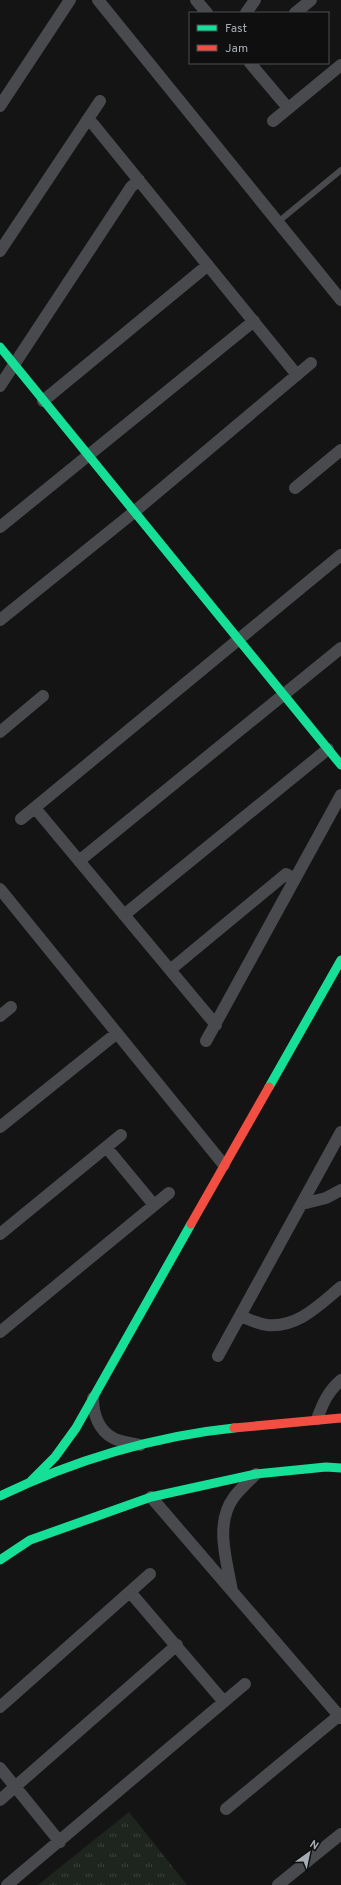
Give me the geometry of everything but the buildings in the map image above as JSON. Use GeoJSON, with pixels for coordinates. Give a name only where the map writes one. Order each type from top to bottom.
{"type":"FeatureCollection","features":[{"type":"Feature","properties":{"kind":"street"},"geometry":{"type":"LineString","coordinates":[[0,106],[70,0]]}},
{"type":"Feature","properties":{"kind":"street"},"geometry":{"type":"LineString","coordinates":[[98,0],[341,300]]}},
{"type":"Feature","properties":{"kind":"street"},"geometry":{"type":"LineString","coordinates":[[196,0],[206,12]]}},
{"type":"Feature","properties":{"kind":"street"},"geometry":{"type":"LineString","coordinates":[[247,12],[255,0]]}},
{"type":"Feature","properties":{"kind":"street"},"geometry":{"type":"LineString","coordinates":[[296,12],[311,0]]}},
{"type":"Feature","properties":{"kind":"street"},"geometry":{"type":"LineString","coordinates":[[251,64],[288,108]]}},
{"type":"Feature","properties":{"kind":"street"},"geometry":{"type":"LineString","coordinates":[[273,121],[341,65]]}},
{"type":"Feature","properties":{"kind":"street"},"geometry":{"type":"LineString","coordinates":[[0,251],[100,101]]}},
{"type":"Feature","properties":{"kind":"street"},"geometry":{"type":"LineString","coordinates":[[87,120],[93,124],[297,375]]}},
{"type":"Feature","properties":{"kind":"street"},"geometry":{"type":"LineString","coordinates":[[0,386],[131,187],[139,180]]}},
{"type":"Feature","properties":{"kind":"street"},"geometry":{"type":"LineString","coordinates":[[43,400],[208,265]]}},
{"type":"Feature","properties":{"kind":"street"},"geometry":{"type":"LineString","coordinates":[[0,527],[254,321]]}},
{"type":"Feature","properties":{"kind":"street"},"geometry":{"type":"LineString","coordinates":[[0,347],[341,765]]}},
{"type":"Feature","properties":{"kind":"street"},"geometry":{"type":"LineString","coordinates":[[0,620],[134,512],[311,363]]}},
{"type":"Feature","properties":{"kind":"street"},"geometry":{"type":"LineString","coordinates":[[295,488],[341,450]]}},
{"type":"Feature","properties":{"kind":"street"},"geometry":{"type":"LineString","coordinates":[[21,819],[341,554]]}},
{"type":"Feature","properties":{"kind":"street"},"geometry":{"type":"LineString","coordinates":[[79,861],[341,648]]}},
{"type":"Feature","properties":{"kind":"street"},"geometry":{"type":"LineString","coordinates":[[0,732],[43,696]]}},
{"type":"Feature","properties":{"kind":"street"},"geometry":{"type":"LineString","coordinates":[[124,915],[328,749]]}},
{"type":"Feature","properties":{"kind":"street"},"geometry":{"type":"LineString","coordinates":[[206,1041],[341,795]]}},
{"type":"Feature","properties":{"kind":"street"},"geometry":{"type":"LineString","coordinates":[[35,808],[216,1025]]}},
{"type":"Feature","properties":{"kind":"street"},"geometry":{"type":"LineString","coordinates":[[170,970],[286,874],[295,879]]}},
{"type":"Feature","properties":{"kind":"street"},"geometry":{"type":"LineString","coordinates":[[0,889],[224,1164]]}},
{"type":"Feature","properties":{"kind":"street"},"geometry":{"type":"LineString","coordinates":[[31,1480],[55,1457],[72,1434],[341,960]]}},
{"type":"Feature","properties":{"kind":"street"},"geometry":{"type":"LineString","coordinates":[[0,1016],[11,1006]]}},
{"type":"Feature","properties":{"kind":"street"},"geometry":{"type":"LineString","coordinates":[[0,1127],[117,1033]]}},
{"type":"Feature","properties":{"kind":"street"},"geometry":{"type":"LineString","coordinates":[[218,1356],[341,1132]]}},
{"type":"Feature","properties":{"kind":"street"},"geometry":{"type":"LineString","coordinates":[[0,1234],[121,1135]]}},
{"type":"Feature","properties":{"kind":"street"},"geometry":{"type":"LineString","coordinates":[[106,1147],[154,1205]]}},
{"type":"Feature","properties":{"kind":"street"},"geometry":{"type":"LineString","coordinates":[[302,1204],[326,1198],[341,1190]]}},
{"type":"Feature","properties":{"kind":"street"},"geometry":{"type":"LineString","coordinates":[[0,1332],[169,1193]]}},
{"type":"Feature","properties":{"kind":"street"},"geometry":{"type":"LineString","coordinates":[[240,1316],[266,1325],[288,1324],[307,1315],[341,1287]]}},
{"type":"Feature","properties":{"kind":"street"},"geometry":{"type":"LineString","coordinates":[[317,1419],[324,1400],[331,1389],[341,1380]]}},
{"type":"Feature","properties":{"kind":"street"},"geometry":{"type":"LineString","coordinates":[[93,1397],[93,1411],[99,1425],[113,1438],[142,1445]]}},
{"type":"Feature","properties":{"kind":"street"},"geometry":{"type":"LineString","coordinates":[[0,1496],[31,1480],[85,1460],[142,1445],[212,1430],[317,1419],[341,1418]]}},
{"type":"Feature","properties":{"kind":"street"},"geometry":{"type":"LineString","coordinates":[[0,1560],[30,1540],[151,1496],[256,1474],[326,1467],[341,1468]]}},
{"type":"Feature","properties":{"kind":"street"},"geometry":{"type":"LineString","coordinates":[[232,1592],[222,1536],[225,1514],[234,1497],[256,1474]]}},
{"type":"Feature","properties":{"kind":"street"},"geometry":{"type":"LineString","coordinates":[[151,1496],[340,1716],[226,1809]]}},
{"type":"Feature","properties":{"kind":"street"},"geometry":{"type":"LineString","coordinates":[[0,1707],[150,1574]]}},
{"type":"Feature","properties":{"kind":"street"},"geometry":{"type":"LineString","coordinates":[[130,1592],[177,1645],[224,1702]]}},
{"type":"Feature","properties":{"kind":"street"},"geometry":{"type":"LineString","coordinates":[[0,1800],[177,1645]]}},
{"type":"Feature","properties":{"kind":"street"},"geometry":{"type":"LineString","coordinates":[[8,1885],[245,1684]]}},
{"type":"Feature","properties":{"kind":"street"},"geometry":{"type":"LineString","coordinates":[[0,1768],[60,1842]]}},
{"type":"Feature","properties":{"kind":"street"},"geometry":{"type":"LineString","coordinates":[[278,1885],[339,1839]]}},
{"type":"Feature","properties":{"kind":"lane"},"geometry":{"type":"LineString","coordinates":[[278,222],[341,170]]}},
{"type":"Feature","properties":{"kind":"green space"},"geometry":{"type":"Polygon","coordinates":[[[129,1812],[187,1885],[38,1885],[129,1812]]]}},
{"type":"Feature","properties":{"kind":"traffic: fast"},"geometry":{"type":"LineString","coordinates":[[0,347],[341,765]]}},
{"type":"Feature","properties":{"kind":"traffic: fast"},"geometry":{"type":"LineString","coordinates":[[269,1087],[341,960]]}},
{"type":"Feature","properties":{"kind":"traffic: fast"},"geometry":{"type":"LineString","coordinates":[[31,1481],[55,1457],[76,1428],[191,1224]]}},
{"type":"Feature","properties":{"kind":"traffic: fast"},"geometry":{"type":"LineString","coordinates":[[0,1496],[27,1483],[85,1461],[114,1452],[174,1437],[234,1428]]}},
{"type":"Feature","properties":{"kind":"traffic: fast"},"geometry":{"type":"LineString","coordinates":[[0,1560],[30,1540],[151,1497],[256,1474],[326,1467],[341,1468]]}},
{"type":"Feature","properties":{"kind":"traffic: jam"},"geometry":{"type":"LineString","coordinates":[[191,1224],[269,1087]]}},
{"type":"Feature","properties":{"kind":"traffic: jam"},"geometry":{"type":"LineString","coordinates":[[234,1428],[341,1418]]}}]}
